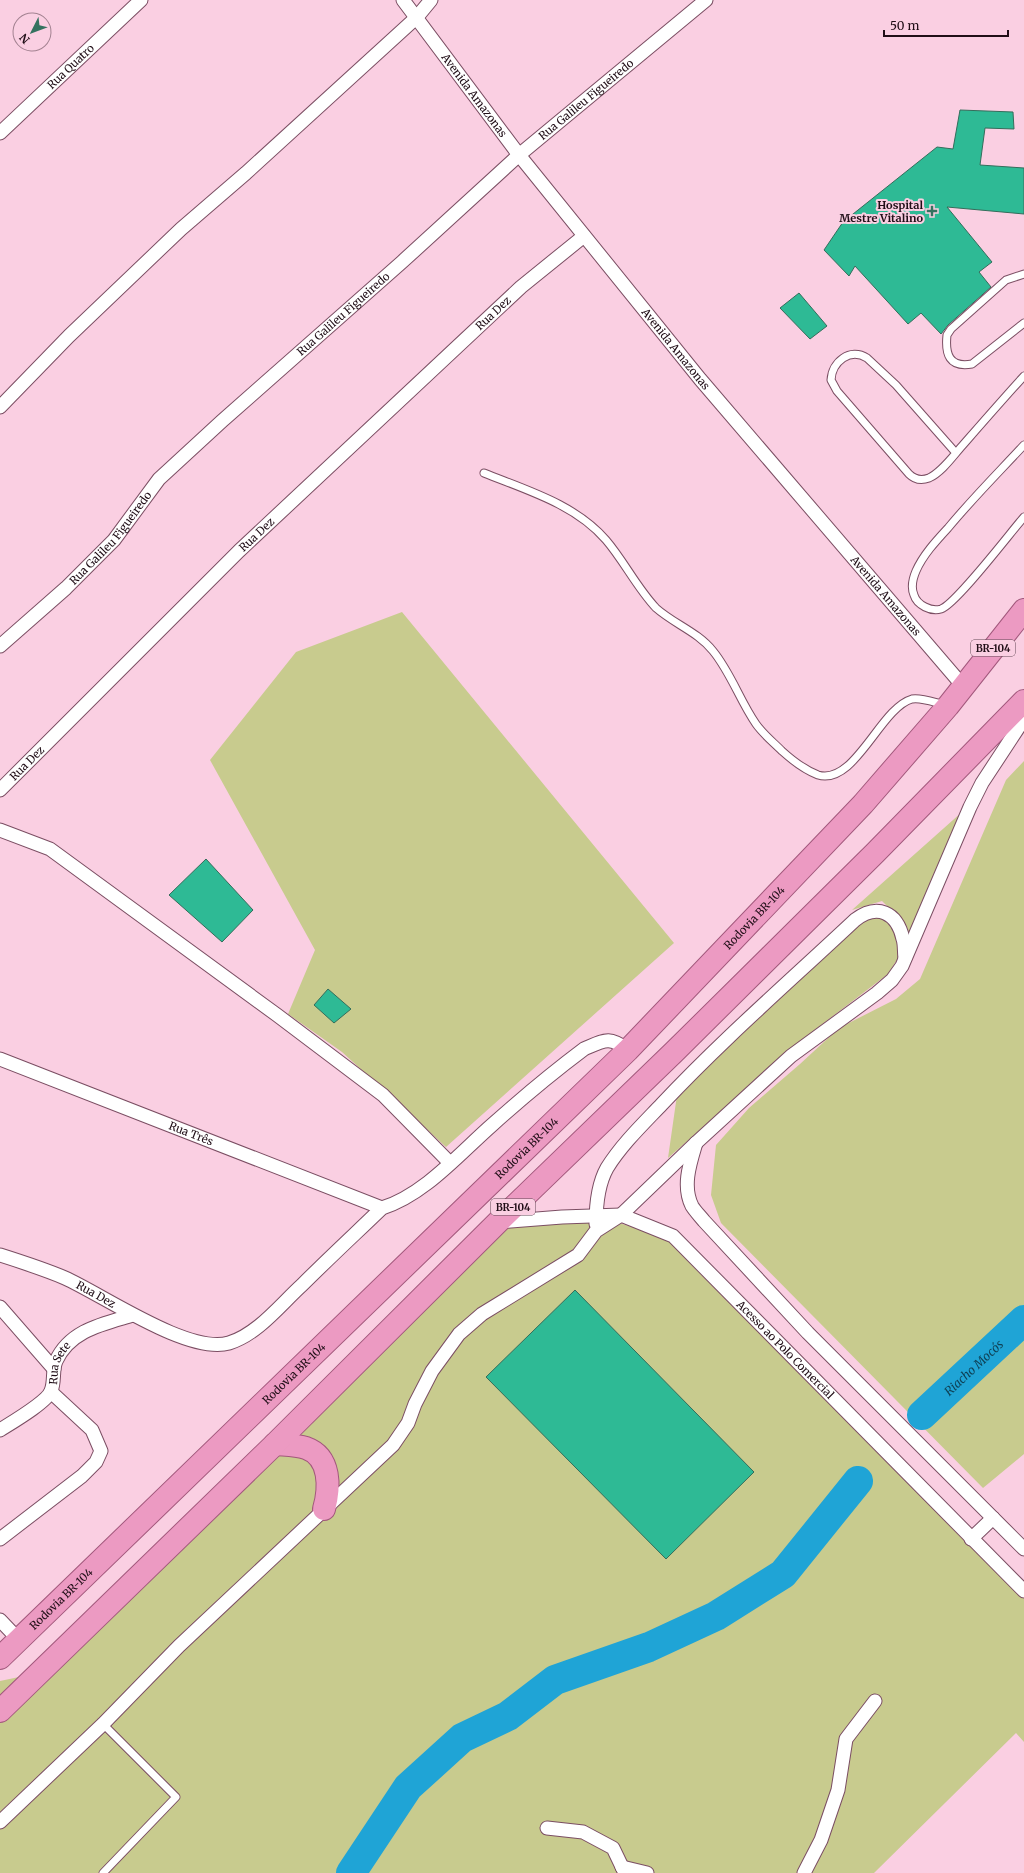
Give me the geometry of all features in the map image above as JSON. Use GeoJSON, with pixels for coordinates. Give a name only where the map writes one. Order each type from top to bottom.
{"type":"FeatureCollection","features":[{"type":"Feature","properties":{"kind":"highway","name":"Rodovia BR-104"},"geometry":{"type":"LineString","coordinates":[[0,1658],[628,1050],[738,933],[829,841],[948,706],[1024,610]]}},
{"type":"Feature","properties":{"kind":"highway","name":"BR-104"},"geometry":{"type":"LineString","coordinates":[[0,1711],[275,1444],[498,1222],[869,859],[1024,701]]}},
{"type":"Feature","properties":{"kind":"highway"},"geometry":{"type":"LineString","coordinates":[[275,1444],[306,1448],[312,1451],[321,1460],[324,1464],[329,1485],[324,1509]]}},
{"type":"Feature","properties":{"kind":"street","name":"Rua Quatro"},"geometry":{"type":"LineString","coordinates":[[0,133],[142,0]]}},
{"type":"Feature","properties":{"kind":"street","name":"Avenida Amazonas"},"geometry":{"type":"LineString","coordinates":[[403,0],[519,155],[700,379],[963,686]]}},
{"type":"Feature","properties":{"kind":"street"},"geometry":{"type":"LineString","coordinates":[[0,407],[79,326],[181,229],[246,173],[417,17],[431,0]]}},
{"type":"Feature","properties":{"kind":"street","name":"Rua Galileu Figueiredo"},"geometry":{"type":"LineString","coordinates":[[0,646],[66,588],[114,540],[159,479],[519,155],[706,0]]}},
{"type":"Feature","properties":{"kind":"street","name":"Rua Dez"},"geometry":{"type":"LineString","coordinates":[[0,790],[239,551],[521,287],[584,236]]}},
{"type":"Feature","properties":{"kind":"street"},"geometry":{"type":"LineString","coordinates":[[0,1822],[102,1724],[179,1646],[393,1444],[403,1432],[432,1371],[459,1334],[482,1314],[517,1291],[569,1262],[585,1248],[596,1231],[621,1215],[697,1142],[791,1056],[888,985],[905,960],[970,807],[982,783],[1024,719]]}},
{"type":"Feature","properties":{"kind":"street"},"geometry":{"type":"LineString","coordinates":[[0,830],[50,849],[277,1015],[383,1096],[450,1163]]}},
{"type":"Feature","properties":{"kind":"street"},"geometry":{"type":"LineString","coordinates":[[596,1231],[598,1198],[603,1176],[607,1168],[629,1140],[703,1062],[855,920],[870,910],[886,912],[891,916],[903,939],[905,960]]}},
{"type":"Feature","properties":{"kind":"street"},"geometry":{"type":"LineString","coordinates":[[382,1208],[394,1204],[415,1193],[496,1121],[584,1049],[598,1042],[611,1040],[618,1042],[628,1050]]}},
{"type":"Feature","properties":{"kind":"street","name":"Rua Três"},"geometry":{"type":"LineString","coordinates":[[0,1059],[382,1208]]}},
{"type":"Feature","properties":{"kind":"street"},"geometry":{"type":"LineString","coordinates":[[697,1142],[688,1170],[688,1190],[692,1206],[704,1221],[808,1333],[1024,1549]]}},
{"type":"Feature","properties":{"kind":"street","name":"Rua Dez"},"geometry":{"type":"LineString","coordinates":[[0,1255],[66,1279],[133,1315],[189,1339],[213,1344],[228,1343],[252,1330],[272,1314],[382,1208]]}},
{"type":"Feature","properties":{"kind":"street","name":"Acesso ao Polo Comercial"},"geometry":{"type":"LineString","coordinates":[[498,1222],[596,1215],[621,1215],[673,1236],[1024,1591]]}},
{"type":"Feature","properties":{"kind":"street"},"geometry":{"type":"LineString","coordinates":[[0,1307],[54,1369]]}},
{"type":"Feature","properties":{"kind":"street","name":"Rua Sete"},"geometry":{"type":"LineString","coordinates":[[0,1430],[33,1408],[51,1392],[54,1369],[61,1353],[77,1336],[86,1330],[133,1315]]}},
{"type":"Feature","properties":{"kind":"street"},"geometry":{"type":"LineString","coordinates":[[0,1540],[82,1476],[96,1462],[101,1451],[92,1430],[51,1392]]}},
{"type":"Feature","properties":{"kind":"street"},"geometry":{"type":"LineString","coordinates":[[972,1539],[993,1518]]}},
{"type":"Feature","properties":{"kind":"street"},"geometry":{"type":"LineString","coordinates":[[0,1620],[19,1640]]}},
{"type":"Feature","properties":{"kind":"street"},"geometry":{"type":"LineString","coordinates":[[804,1873],[821,1840],[838,1790],[846,1739],[875,1701]]}},
{"type":"Feature","properties":{"kind":"street"},"geometry":{"type":"LineString","coordinates":[[547,1828],[583,1832],[613,1848],[624,1870],[647,1873]]}},
{"type":"Feature","properties":{"kind":"lane"},"geometry":{"type":"LineString","coordinates":[[1024,274],[1006,280],[951,330],[947,335],[947,354],[952,361],[967,365],[972,364],[1024,323]]}},
{"type":"Feature","properties":{"kind":"lane"},"geometry":{"type":"LineString","coordinates":[[956,453],[896,385],[863,355],[852,354],[834,367],[831,380],[837,391],[913,478],[922,480],[932,476],[956,453],[1024,376]]}},
{"type":"Feature","properties":{"kind":"lane"},"geometry":{"type":"LineString","coordinates":[[1024,445],[930,548],[915,573],[913,591],[916,599],[929,609],[941,609],[946,606],[967,585],[1024,517]]}},
{"type":"Feature","properties":{"kind":"lane"},"geometry":{"type":"LineString","coordinates":[[484,473],[565,508],[581,517],[592,527],[605,540],[656,607],[702,640],[712,650],[729,675],[756,724],[765,735],[786,755],[809,771],[824,776],[838,773],[851,761],[899,707],[912,699],[948,706]]}},
{"type":"Feature","properties":{"kind":"lane"},"geometry":{"type":"LineString","coordinates":[[102,1724],[176,1797],[103,1873]]}},
{"type":"Feature","properties":{"kind":"green space"},"geometry":{"type":"Polygon","coordinates":[[[402,612],[674,943],[446,1147],[342,1052],[288,1014],[315,950],[210,760],[296,652],[402,612]]]}},
{"type":"Feature","properties":{"kind":"green space"},"geometry":{"type":"Polygon","coordinates":[[[1024,761],[1024,1454],[983,1488],[721,1223],[711,1195],[716,1145],[749,1108],[839,1028],[896,999],[920,979],[1006,780],[1024,761]]]}},
{"type":"Feature","properties":{"kind":"green space"},"geometry":{"type":"Polygon","coordinates":[[[962,812],[910,935],[899,918],[882,901],[852,910],[962,812]]]}},
{"type":"Feature","properties":{"kind":"green space"},"geometry":{"type":"Polygon","coordinates":[[[878,916],[889,922],[898,935],[900,955],[888,974],[816,1029],[668,1158],[677,1095],[862,919],[878,916]]]}},
{"type":"Feature","properties":{"kind":"green space"},"geometry":{"type":"Polygon","coordinates":[[[599,1217],[672,1239],[1024,1593],[1024,1742],[1016,1733],[874,1873],[0,1873],[0,1717],[502,1229],[599,1217]]]}},
{"type":"Feature","properties":{"kind":"green space"},"geometry":{"type":"Polygon","coordinates":[[[19,1677],[0,1696],[0,1681],[19,1677]]]}},
{"type":"Feature","properties":{"kind":"building"},"geometry":{"type":"Polygon","coordinates":[[[960,110],[1013,112],[1014,129],[985,128],[980,165],[1024,168],[1024,214],[947,207],[992,262],[979,272],[991,287],[948,325],[941,334],[921,313],[908,324],[855,266],[849,276],[824,250],[843,222],[937,147],[953,149],[960,110]]]}},
{"type":"Feature","properties":{"kind":"building"},"geometry":{"type":"Polygon","coordinates":[[[799,293],[827,326],[810,339],[780,308],[799,293]]]}},
{"type":"Feature","properties":{"kind":"building"},"geometry":{"type":"Polygon","coordinates":[[[206,859],[253,910],[222,942],[169,895],[206,859]]]}},
{"type":"Feature","properties":{"kind":"building"},"geometry":{"type":"Polygon","coordinates":[[[328,989],[351,1009],[334,1023],[314,1005],[328,989]]]}},
{"type":"Feature","properties":{"kind":"building"},"geometry":{"type":"Polygon","coordinates":[[[575,1290],[754,1472],[666,1559],[486,1377],[575,1290]]]}},
{"type":"Feature","properties":{"kind":"waterway","name":"Riacho Mocós"},"geometry":{"type":"LineString","coordinates":[[922,1415],[1024,1320]]}},
{"type":"Feature","properties":{"kind":"waterway"},"geometry":{"type":"LineString","coordinates":[[351,1873],[408,1787],[462,1738],[508,1716],[555,1680],[649,1647],[716,1616],[783,1574],[858,1481]]}},
{"type":"Feature","properties":{"kind":"place","name":"Hospital Mestre Vitalino"},"geometry":{"type":"Point","coordinates":[932,211]}}]}
